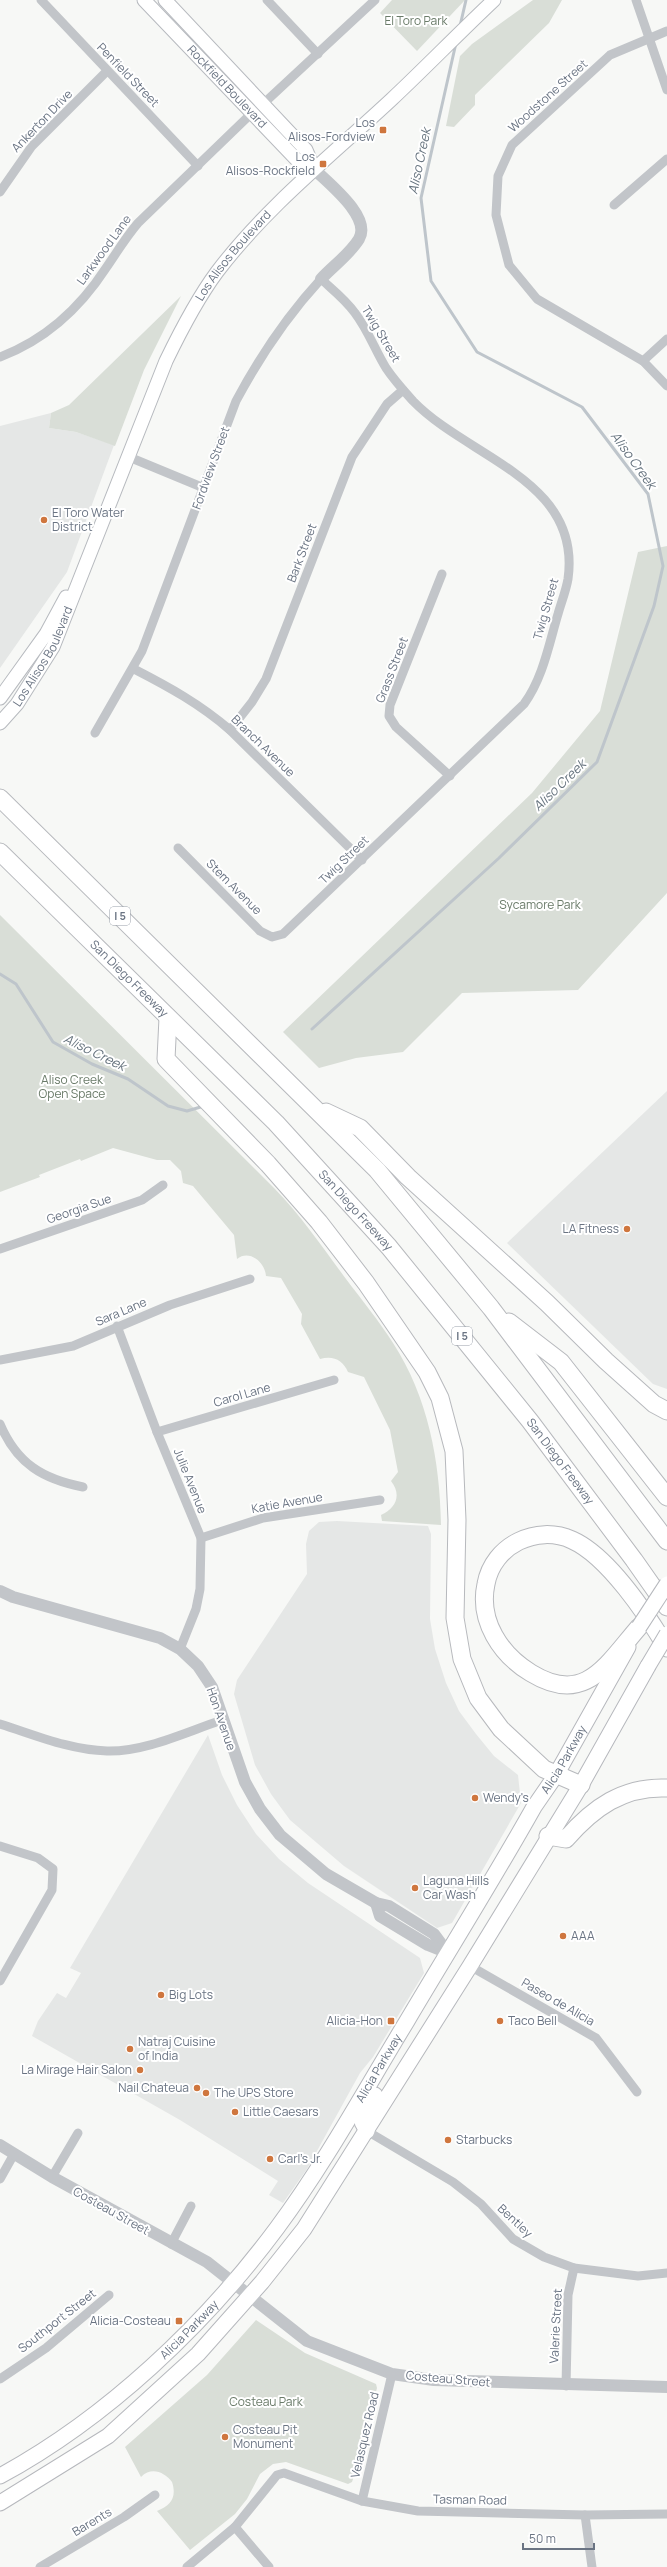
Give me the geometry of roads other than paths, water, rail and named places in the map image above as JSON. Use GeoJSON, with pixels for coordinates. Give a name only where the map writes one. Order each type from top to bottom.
{"type":"FeatureCollection","features":[{"type":"Feature","properties":{"kind":"highway","name":"I 5"},"geometry":{"type":"LineString","coordinates":[[0,798],[313,1105],[377,1170],[491,1308],[667,1541]]}},
{"type":"Feature","properties":{"kind":"highway","name":"San Diego Freeway"},"geometry":{"type":"LineString","coordinates":[[0,852],[267,1115],[389,1247],[530,1421],[634,1560],[667,1607]]}},
{"type":"Feature","properties":{"kind":"highway"},"geometry":{"type":"LineString","coordinates":[[168,1018],[166,1059],[268,1164],[319,1222],[366,1283],[427,1372],[440,1398],[454,1451],[457,1520],[455,1618],[462,1659],[478,1698],[501,1729],[544,1770],[581,1785]]}},
{"type":"Feature","properties":{"kind":"highway"},"geometry":{"type":"LineString","coordinates":[[313,1105],[360,1128],[408,1177],[547,1303],[654,1404],[667,1410]]}},
{"type":"Feature","properties":{"kind":"highway"},"geometry":{"type":"LineString","coordinates":[[491,1308],[561,1362],[667,1497]]}},
{"type":"Feature","properties":{"kind":"highway"},"geometry":{"type":"LineString","coordinates":[[639,1627],[607,1664],[589,1680],[566,1687],[554,1685],[519,1665],[502,1650],[489,1626],[485,1602],[486,1584],[491,1570],[504,1552],[514,1543],[540,1534],[555,1534],[572,1540],[585,1548],[627,1590],[667,1648]]}},
{"type":"Feature","properties":{"kind":"highway"},"geometry":{"type":"LineString","coordinates":[[548,1836],[566,1839],[593,1810],[624,1793],[654,1787],[667,1788]]}},
{"type":"Feature","properties":{"kind":"main road","name":"Rockfield Boulevard"},"geometry":{"type":"LineString","coordinates":[[144,0],[258,108]]}},
{"type":"Feature","properties":{"kind":"main road","name":"Rockfield Boulevard"},"geometry":{"type":"LineString","coordinates":[[165,0],[258,108],[296,159],[314,169]]}},
{"type":"Feature","properties":{"kind":"main road","name":"Los Alisos Boulevard"},"geometry":{"type":"LineString","coordinates":[[0,723],[17,704],[53,647],[166,361],[192,310],[216,273],[250,232],[314,169],[392,100],[431,60],[494,0]]}},
{"type":"Feature","properties":{"kind":"main road","name":"Los Alisos Boulevard"},"geometry":{"type":"LineString","coordinates":[[0,698],[46,634],[64,599],[79,584]]}},
{"type":"Feature","properties":{"kind":"main road","name":"Alicia Parkway"},"geometry":{"type":"LineString","coordinates":[[0,2476],[93,2417],[172,2348],[233,2281],[277,2228],[339,2134],[534,1807],[556,1775],[639,1627],[667,1584]]}},
{"type":"Feature","properties":{"kind":"main road","name":"Alicia Parkway"},"geometry":{"type":"LineString","coordinates":[[0,2503],[108,2436],[198,2354],[250,2296],[304,2229],[470,1966],[548,1836],[581,1785],[667,1634]]}},
{"type":"Feature","properties":{"kind":"main road"},"geometry":{"type":"LineString","coordinates":[[448,1953],[470,1966]]}},
{"type":"Feature","properties":{"kind":"main road"},"geometry":{"type":"LineString","coordinates":[[367,2131],[362,2122],[396,2060],[407,2021]]}},
{"type":"Feature","properties":{"kind":"main road"},"geometry":{"type":"LineString","coordinates":[[304,2229],[317,2192],[344,2145],[339,2134]]}},
{"type":"Feature","properties":{"kind":"street","name":"Penfield Street"},"geometry":{"type":"LineString","coordinates":[[41,0],[198,166]]}},
{"type":"Feature","properties":{"kind":"street"},"geometry":{"type":"LineString","coordinates":[[267,0],[318,54]]}},
{"type":"Feature","properties":{"kind":"street","name":"Larkwood Lane"},"geometry":{"type":"LineString","coordinates":[[0,357],[34,341],[71,312],[94,286],[124,239],[138,223],[258,108],[375,0]]}},
{"type":"Feature","properties":{"kind":"street"},"geometry":{"type":"LineString","coordinates":[[636,0],[667,90]]}},
{"type":"Feature","properties":{"kind":"street","name":"Woodstone Street"},"geometry":{"type":"LineString","coordinates":[[667,31],[610,55],[512,145],[498,176],[496,215],[509,265],[537,299],[643,361],[667,386]]}},
{"type":"Feature","properties":{"kind":"street","name":"Ankerton Drive"},"geometry":{"type":"LineString","coordinates":[[0,192],[32,146],[107,71]]}},
{"type":"Feature","properties":{"kind":"street"},"geometry":{"type":"LineString","coordinates":[[614,205],[667,159]]}},
{"type":"Feature","properties":{"kind":"street","name":"Rockfield Boulevard"},"geometry":{"type":"LineString","coordinates":[[314,169],[357,214],[362,225]]}},
{"type":"Feature","properties":{"kind":"street","name":"Fordview Street"},"geometry":{"type":"LineString","coordinates":[[95,733],[134,669],[236,401],[255,365],[292,312],[360,238],[362,225]]}},
{"type":"Feature","properties":{"kind":"street","name":"Twig Street"},"geometry":{"type":"LineString","coordinates":[[276,937],[286,931],[362,860],[524,704],[532,692],[541,672],[568,580],[568,548],[555,513],[539,491],[506,467],[453,434],[426,413],[403,390],[386,369],[355,313],[344,299],[321,279]]}},
{"type":"Feature","properties":{"kind":"street"},"geometry":{"type":"LineString","coordinates":[[643,361],[667,339]]}},
{"type":"Feature","properties":{"kind":"street","name":"Bark Street"},"geometry":{"type":"LineString","coordinates":[[230,730],[252,702],[266,679],[352,457],[387,404],[403,390]]}},
{"type":"Feature","properties":{"kind":"street"},"geometry":{"type":"LineString","coordinates":[[129,457],[204,488]]}},
{"type":"Feature","properties":{"kind":"street","name":"Grass Street"},"geometry":{"type":"LineString","coordinates":[[442,574],[390,705],[389,716],[396,727],[450,776]]}},
{"type":"Feature","properties":{"kind":"street","name":"Branch Avenue"},"geometry":{"type":"LineString","coordinates":[[134,669],[191,699],[230,730],[362,860]]}},
{"type":"Feature","properties":{"kind":"street","name":"Stem Avenue"},"geometry":{"type":"LineString","coordinates":[[178,848],[260,931],[267,936],[276,937]]}},
{"type":"Feature","properties":{"kind":"street","name":"Georgia Sue"},"geometry":{"type":"LineString","coordinates":[[0,1249],[142,1200],[163,1185]]}},
{"type":"Feature","properties":{"kind":"street","name":"Sara Lane"},"geometry":{"type":"LineString","coordinates":[[0,1360],[73,1346],[170,1305],[250,1279]]}},
{"type":"Feature","properties":{"kind":"street","name":"Julie Avenue"},"geometry":{"type":"LineString","coordinates":[[118,1326],[157,1432],[201,1538],[200,1589],[196,1609],[180,1649]]}},
{"type":"Feature","properties":{"kind":"street","name":"Carol Lane"},"geometry":{"type":"LineString","coordinates":[[157,1432],[334,1380]]}},
{"type":"Feature","properties":{"kind":"street"},"geometry":{"type":"LineString","coordinates":[[0,1424],[16,1450],[34,1469],[51,1479],[83,1487]]}},
{"type":"Feature","properties":{"kind":"street","name":"Katie Avenue"},"geometry":{"type":"LineString","coordinates":[[201,1538],[263,1518],[380,1500]]}},
{"type":"Feature","properties":{"kind":"street","name":"Hon Avenue"},"geometry":{"type":"LineString","coordinates":[[0,1591],[13,1597],[160,1638],[180,1649],[198,1666],[212,1688],[245,1782],[260,1809],[280,1835],[326,1874],[376,1904],[389,1906],[434,1934],[448,1953]]}},
{"type":"Feature","properties":{"kind":"street"},"geometry":{"type":"LineString","coordinates":[[0,1724],[76,1748],[108,1751],[141,1746],[222,1720]]}},
{"type":"Feature","properties":{"kind":"street"},"geometry":{"type":"LineString","coordinates":[[0,1846],[38,1858],[53,1869],[54,1879],[52,1890],[0,1981]]}},
{"type":"Feature","properties":{"kind":"street","name":"Paseo de Alicia"},"geometry":{"type":"LineString","coordinates":[[470,1966],[596,2038],[637,2092]]}},
{"type":"Feature","properties":{"kind":"street","name":"Bentley"},"geometry":{"type":"LineString","coordinates":[[367,2131],[453,2182],[481,2204],[513,2239],[527,2249],[574,2268],[638,2276],[667,2273]]}},
{"type":"Feature","properties":{"kind":"street"},"geometry":{"type":"LineString","coordinates":[[52,2177],[78,2133]]}},
{"type":"Feature","properties":{"kind":"street","name":"Costeau Street"},"geometry":{"type":"LineString","coordinates":[[0,2145],[52,2177],[171,2244],[207,2262],[233,2281],[307,2341],[392,2374],[434,2380],[566,2386],[667,2387]]}},
{"type":"Feature","properties":{"kind":"street"},"geometry":{"type":"LineString","coordinates":[[0,2179],[14,2154]]}},
{"type":"Feature","properties":{"kind":"street"},"geometry":{"type":"LineString","coordinates":[[171,2244],[191,2206]]}},
{"type":"Feature","properties":{"kind":"street","name":"Valerie Street"},"geometry":{"type":"LineString","coordinates":[[566,2386],[568,2301],[574,2268]]}},
{"type":"Feature","properties":{"kind":"street","name":"Southport Street"},"geometry":{"type":"LineString","coordinates":[[0,2379],[46,2348],[109,2296]]}},
{"type":"Feature","properties":{"kind":"street","name":"Velasquez Road"},"geometry":{"type":"LineString","coordinates":[[362,2501],[392,2374]]}},
{"type":"Feature","properties":{"kind":"street","name":"Tasman Road"},"geometry":{"type":"LineString","coordinates":[[235,2527],[277,2475],[284,2473],[362,2501],[418,2511],[585,2515],[667,2514]]}},
{"type":"Feature","properties":{"kind":"street","name":"Barents"},"geometry":{"type":"LineString","coordinates":[[40,2567],[124,2517],[155,2495]]}},
{"type":"Feature","properties":{"kind":"street"},"geometry":{"type":"LineString","coordinates":[[585,2515],[592,2567]]}},
{"type":"Feature","properties":{"kind":"street"},"geometry":{"type":"LineString","coordinates":[[187,2567],[235,2527],[269,2567]]}},
{"type":"Feature","properties":{"kind":"waterway","name":"Aliso Creek"},"geometry":{"type":"LineString","coordinates":[[460,26],[466,0]]}},
{"type":"Feature","properties":{"kind":"waterway","name":"Aliso Creek"},"geometry":{"type":"LineString","coordinates":[[312,1029],[499,858],[597,762],[654,606],[663,566],[648,494],[582,407],[477,352],[431,281],[421,198],[456,43]]}},
{"type":"Feature","properties":{"kind":"waterway","name":"Aliso Creek"},"geometry":{"type":"LineString","coordinates":[[0,974],[16,984],[53,1042],[92,1064],[128,1079],[168,1106],[187,1111],[204,1106]]}},
{"type":"Feature","properties":{"kind":"place","name":"Los Alisos-Fordview"},"geometry":{"type":"Point","coordinates":[383,130]}},
{"type":"Feature","properties":{"kind":"place","name":"Los Alisos-Rockfield"},"geometry":{"type":"Point","coordinates":[323,164]}},
{"type":"Feature","properties":{"kind":"place","name":"El Toro Water District"},"geometry":{"type":"Point","coordinates":[44,520]}},
{"type":"Feature","properties":{"kind":"place","name":"LA Fitness"},"geometry":{"type":"Point","coordinates":[627,1229]}},
{"type":"Feature","properties":{"kind":"place","name":"Wendy's"},"geometry":{"type":"Point","coordinates":[475,1798]}},
{"type":"Feature","properties":{"kind":"place","name":"Laguna Hills Car Wash"},"geometry":{"type":"Point","coordinates":[415,1888]}},
{"type":"Feature","properties":{"kind":"place","name":"AAA"},"geometry":{"type":"Point","coordinates":[563,1936]}},
{"type":"Feature","properties":{"kind":"place","name":"Big Lots"},"geometry":{"type":"Point","coordinates":[161,1995]}},
{"type":"Feature","properties":{"kind":"place","name":"Alicia-Hon"},"geometry":{"type":"Point","coordinates":[391,2021]}},
{"type":"Feature","properties":{"kind":"place","name":"Taco Bell"},"geometry":{"type":"Point","coordinates":[500,2021]}},
{"type":"Feature","properties":{"kind":"place","name":"Natraj Cuisine of India"},"geometry":{"type":"Point","coordinates":[130,2049]}},
{"type":"Feature","properties":{"kind":"place","name":"La Mirage Hair Salon"},"geometry":{"type":"Point","coordinates":[140,2070]}},
{"type":"Feature","properties":{"kind":"place","name":"Nail Chateua"},"geometry":{"type":"Point","coordinates":[197,2088]}},
{"type":"Feature","properties":{"kind":"place","name":"The UPS Store"},"geometry":{"type":"Point","coordinates":[206,2093]}},
{"type":"Feature","properties":{"kind":"place","name":"Little Caesars"},"geometry":{"type":"Point","coordinates":[235,2112]}},
{"type":"Feature","properties":{"kind":"place","name":"Starbucks"},"geometry":{"type":"Point","coordinates":[448,2140]}},
{"type":"Feature","properties":{"kind":"place","name":"Carl's Jr."},"geometry":{"type":"Point","coordinates":[270,2159]}},
{"type":"Feature","properties":{"kind":"place","name":"Alicia-Costeau"},"geometry":{"type":"Point","coordinates":[179,2321]}},
{"type":"Feature","properties":{"kind":"place","name":"Costeau Pit Monument"},"geometry":{"type":"Point","coordinates":[225,2437]}},
{"type":"Feature","properties":{"kind":"park label","name":"El Toro Park"},"geometry":{"type":"Point","coordinates":[416,21]}},
{"type":"Feature","properties":{"kind":"park label","name":"Sycamore Park"},"geometry":{"type":"Point","coordinates":[540,905]}},
{"type":"Feature","properties":{"kind":"park label","name":"Aliso Creek Open Space"},"geometry":{"type":"Point","coordinates":[72,1087]}},
{"type":"Feature","properties":{"kind":"park label","name":"Costeau Park"},"geometry":{"type":"Point","coordinates":[266,2402]}}]}
